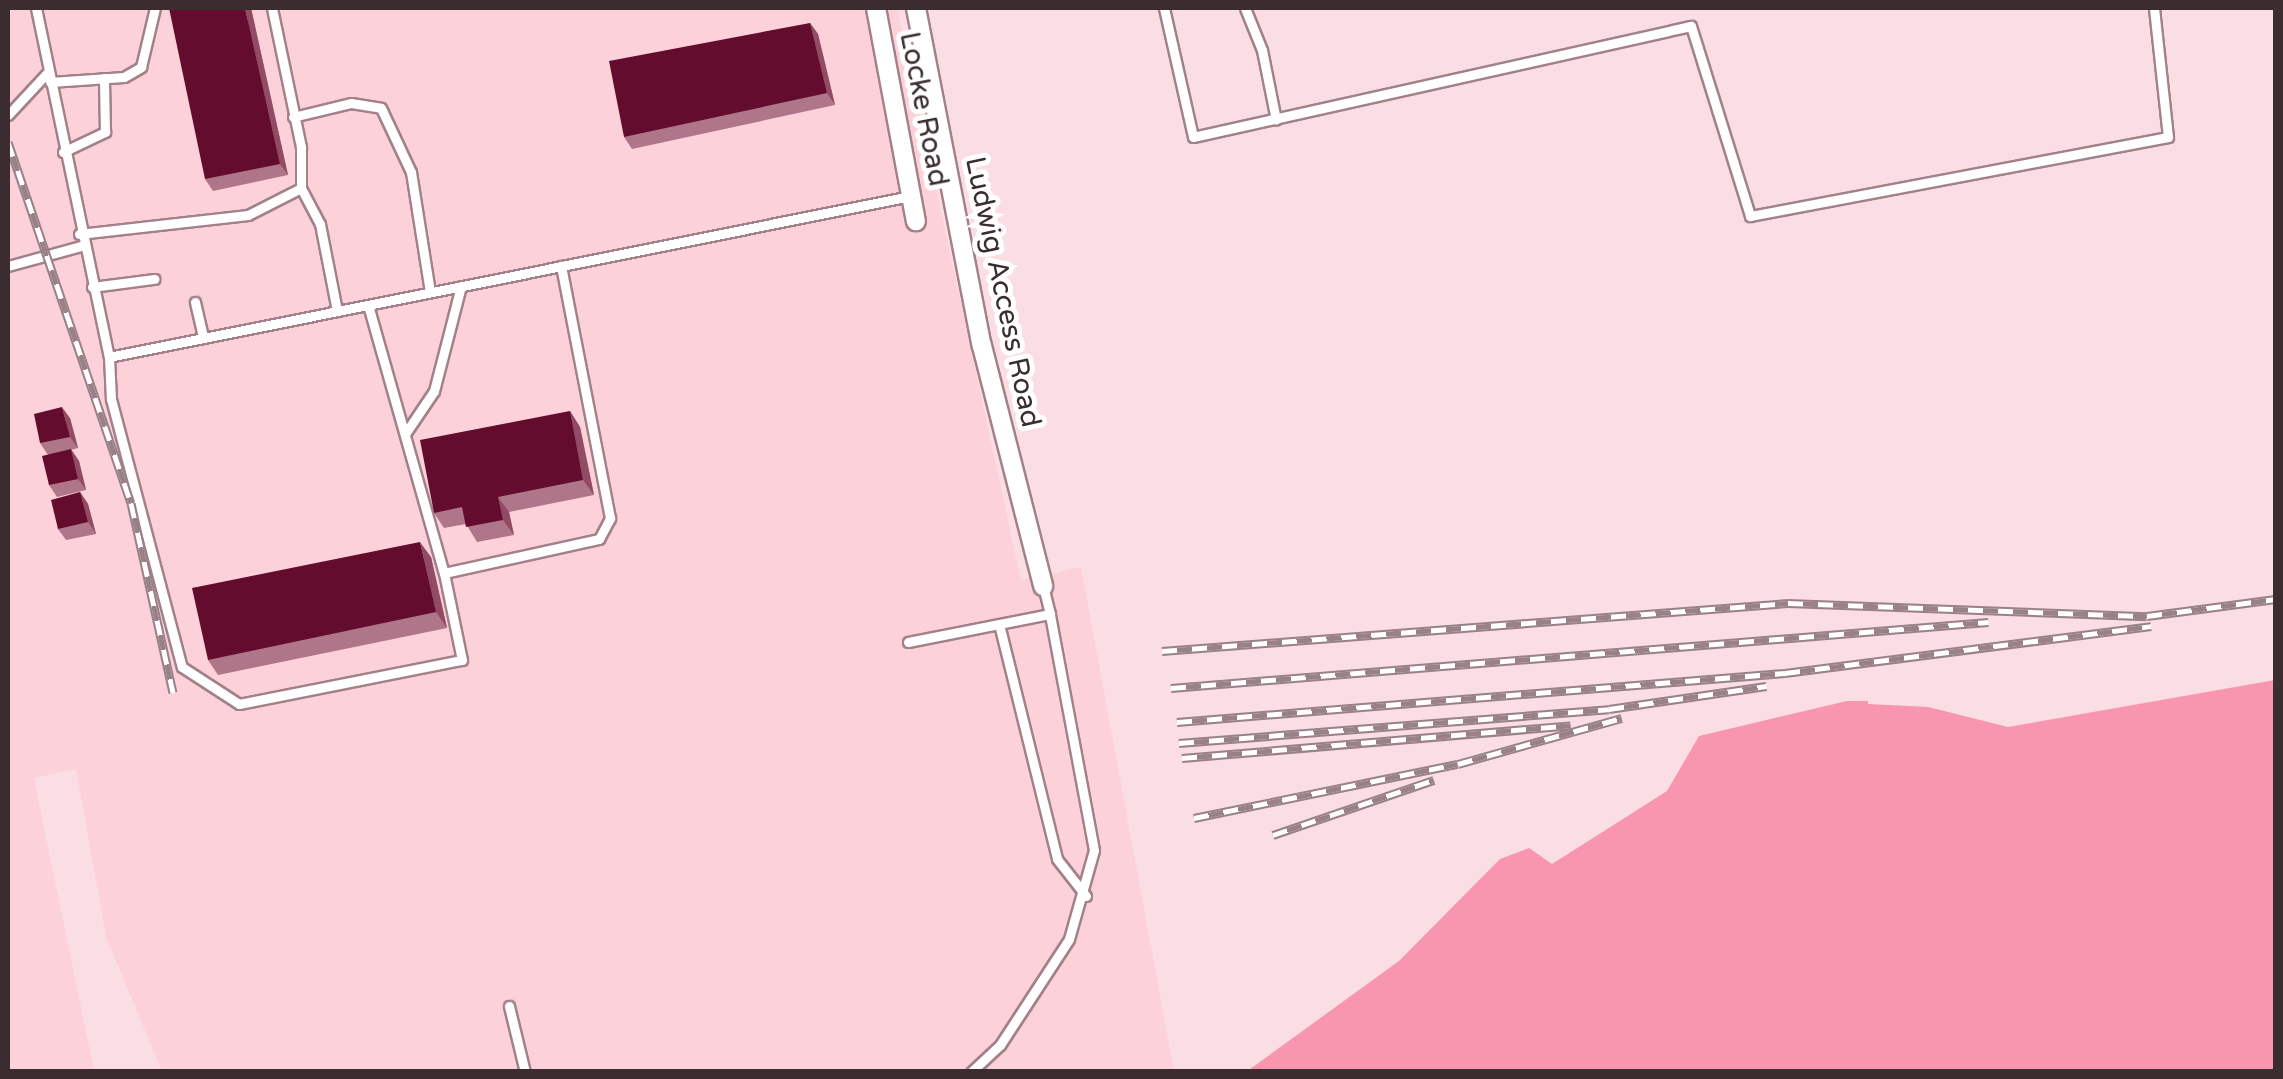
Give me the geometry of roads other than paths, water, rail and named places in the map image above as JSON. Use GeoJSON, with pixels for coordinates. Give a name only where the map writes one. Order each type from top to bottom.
{"type":"FeatureCollection","features":[{"type":"Feature","properties":{"kind":"street","name":"Locke Road"},"geometry":{"type":"LineString","coordinates":[[876,8],[916,221]]}},
{"type":"Feature","properties":{"kind":"street","name":"Ludwig Access Road"},"geometry":{"type":"LineString","coordinates":[[916,8],[982,346],[1042,586]]}},
{"type":"Feature","properties":{"kind":"lane"},"geometry":{"type":"LineString","coordinates":[[36,8],[79,234],[109,357],[111,398],[182,667],[213,692],[239,704],[462,660],[444,574],[368,305]]}},
{"type":"Feature","properties":{"kind":"lane"},"geometry":{"type":"LineString","coordinates":[[8,115],[49,78],[104,78],[140,67],[154,8]]}},
{"type":"Feature","properties":{"kind":"lane"},"geometry":{"type":"LineString","coordinates":[[79,234],[248,214],[300,188],[305,174],[272,8]]}},
{"type":"Feature","properties":{"kind":"lane"},"geometry":{"type":"LineString","coordinates":[[1164,8],[1193,138],[1691,26],[1750,216],[2168,137],[2154,8]]}},
{"type":"Feature","properties":{"kind":"lane"},"geometry":{"type":"LineString","coordinates":[[1245,8],[1262,50],[1276,120]]}},
{"type":"Feature","properties":{"kind":"lane"},"geometry":{"type":"LineString","coordinates":[[64,152],[105,132],[104,78]]}},
{"type":"Feature","properties":{"kind":"lane"},"geometry":{"type":"LineString","coordinates":[[293,117],[351,103],[381,108],[411,172],[430,292]]}},
{"type":"Feature","properties":{"kind":"lane"},"geometry":{"type":"LineString","coordinates":[[300,188],[320,224],[337,311]]}},
{"type":"Feature","properties":{"kind":"lane"},"geometry":{"type":"LineString","coordinates":[[109,357],[912,196]]}},
{"type":"Feature","properties":{"kind":"lane"},"geometry":{"type":"LineString","coordinates":[[8,266],[82,246]]}},
{"type":"Feature","properties":{"kind":"lane"},"geometry":{"type":"LineString","coordinates":[[444,574],[599,538],[610,518],[561,266]]}},
{"type":"Feature","properties":{"kind":"lane"},"geometry":{"type":"LineString","coordinates":[[92,287],[154,278]]}},
{"type":"Feature","properties":{"kind":"lane"},"geometry":{"type":"LineString","coordinates":[[405,434],[434,391],[461,286]]}},
{"type":"Feature","properties":{"kind":"lane"},"geometry":{"type":"LineString","coordinates":[[195,302],[203,338]]}},
{"type":"Feature","properties":{"kind":"lane"},"geometry":{"type":"LineString","coordinates":[[971,1072],[1040,990],[1086,896],[1094,850],[1042,586]]}},
{"type":"Feature","properties":{"kind":"lane"},"geometry":{"type":"LineString","coordinates":[[908,642],[1050,614]]}},
{"type":"Feature","properties":{"kind":"lane"},"geometry":{"type":"LineString","coordinates":[[999,624],[1057,859],[1086,896]]}},
{"type":"Feature","properties":{"kind":"lane"},"geometry":{"type":"LineString","coordinates":[[509,1006],[525,1072]]}},
{"type":"Feature","properties":{"kind":"railway"},"geometry":{"type":"LineString","coordinates":[[8,142],[131,503],[173,692]]}},
{"type":"Feature","properties":{"kind":"railway"},"geometry":{"type":"LineString","coordinates":[[1162,651],[1788,603],[2147,616],[2276,599]]}},
{"type":"Feature","properties":{"kind":"railway"},"geometry":{"type":"LineString","coordinates":[[1171,688],[1988,622]]}},
{"type":"Feature","properties":{"kind":"railway"},"geometry":{"type":"LineString","coordinates":[[1177,722],[1785,673],[2151,626]]}},
{"type":"Feature","properties":{"kind":"railway"},"geometry":{"type":"LineString","coordinates":[[1179,743],[1609,709],[1766,686]]}},
{"type":"Feature","properties":{"kind":"railway"},"geometry":{"type":"LineString","coordinates":[[1194,818],[1458,764],[1622,718]]}},
{"type":"Feature","properties":{"kind":"railway"},"geometry":{"type":"LineString","coordinates":[[1182,758],[1571,725]]}},
{"type":"Feature","properties":{"kind":"railway"},"geometry":{"type":"LineString","coordinates":[[1273,835],[1434,780]]}}]}
